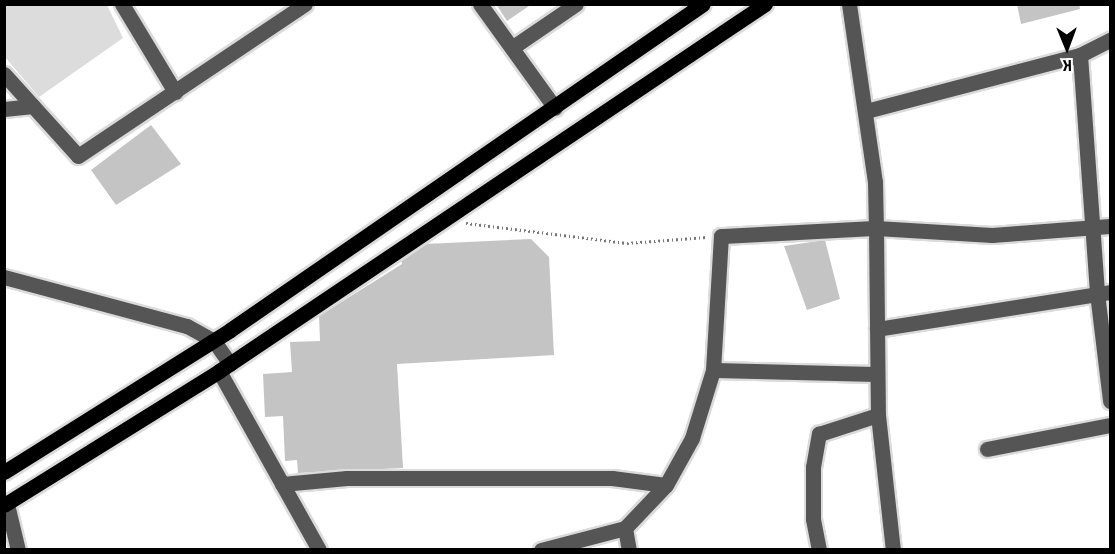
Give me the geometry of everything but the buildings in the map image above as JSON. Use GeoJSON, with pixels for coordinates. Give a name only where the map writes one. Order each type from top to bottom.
{"type":"FeatureCollection","features":[{"type":"Feature","properties":{"kind":"main road"},"geometry":{"type":"LineString","coordinates":[[4,472],[214,341],[703,4]]}},
{"type":"Feature","properties":{"kind":"main road"},"geometry":{"type":"LineString","coordinates":[[6,504],[225,367],[765,4]]}},
{"type":"Feature","properties":{"kind":"street"},"geometry":{"type":"LineString","coordinates":[[122,4],[175,92]]}},
{"type":"Feature","properties":{"kind":"street"},"geometry":{"type":"LineString","coordinates":[[4,74],[78,156],[305,4]]}},
{"type":"Feature","properties":{"kind":"street"},"geometry":{"type":"LineString","coordinates":[[480,4],[555,108]]}},
{"type":"Feature","properties":{"kind":"street"},"geometry":{"type":"LineString","coordinates":[[513,47],[576,4]]}},
{"type":"Feature","properties":{"kind":"street"},"geometry":{"type":"LineString","coordinates":[[849,4],[875,182],[878,416],[893,549]]}},
{"type":"Feature","properties":{"kind":"street"},"geometry":{"type":"LineString","coordinates":[[866,111],[1080,55],[1110,40]]}},
{"type":"Feature","properties":{"kind":"street"},"geometry":{"type":"LineString","coordinates":[[1080,55],[1092,228],[1104,292],[1110,401]]}},
{"type":"Feature","properties":{"kind":"street"},"geometry":{"type":"LineString","coordinates":[[4,109],[33,106]]}},
{"type":"Feature","properties":{"kind":"street"},"geometry":{"type":"LineString","coordinates":[[541,549],[625,528],[666,485],[692,438],[713,370],[721,236],[876,228],[992,235],[1110,226]]}},
{"type":"Feature","properties":{"kind":"street"},"geometry":{"type":"LineString","coordinates":[[4,277],[187,326],[214,341],[282,483],[319,549]]}},
{"type":"Feature","properties":{"kind":"street"},"geometry":{"type":"LineString","coordinates":[[877,329],[1104,292]]}},
{"type":"Feature","properties":{"kind":"street"},"geometry":{"type":"LineString","coordinates":[[713,370],[877,374]]}},
{"type":"Feature","properties":{"kind":"street"},"geometry":{"type":"LineString","coordinates":[[819,549],[813,519],[813,467],[819,434],[878,416]]}},
{"type":"Feature","properties":{"kind":"street"},"geometry":{"type":"LineString","coordinates":[[987,449],[1110,425]]}},
{"type":"Feature","properties":{"kind":"street"},"geometry":{"type":"LineString","coordinates":[[282,483],[347,478],[612,478],[666,485]]}},
{"type":"Feature","properties":{"kind":"street"},"geometry":{"type":"LineString","coordinates":[[6,504],[18,549]]}},
{"type":"Feature","properties":{"kind":"street"},"geometry":{"type":"LineString","coordinates":[[625,528],[629,549]]}},
{"type":"Feature","properties":{"kind":"path"},"geometry":{"type":"LineString","coordinates":[[442,220],[627,243],[721,236]]}},
{"type":"Feature","properties":{"kind":"shaded area"},"geometry":{"type":"Polygon","coordinates":[[[4,5],[107,5],[123,38],[39,97],[5,57],[4,5]]]}}]}
